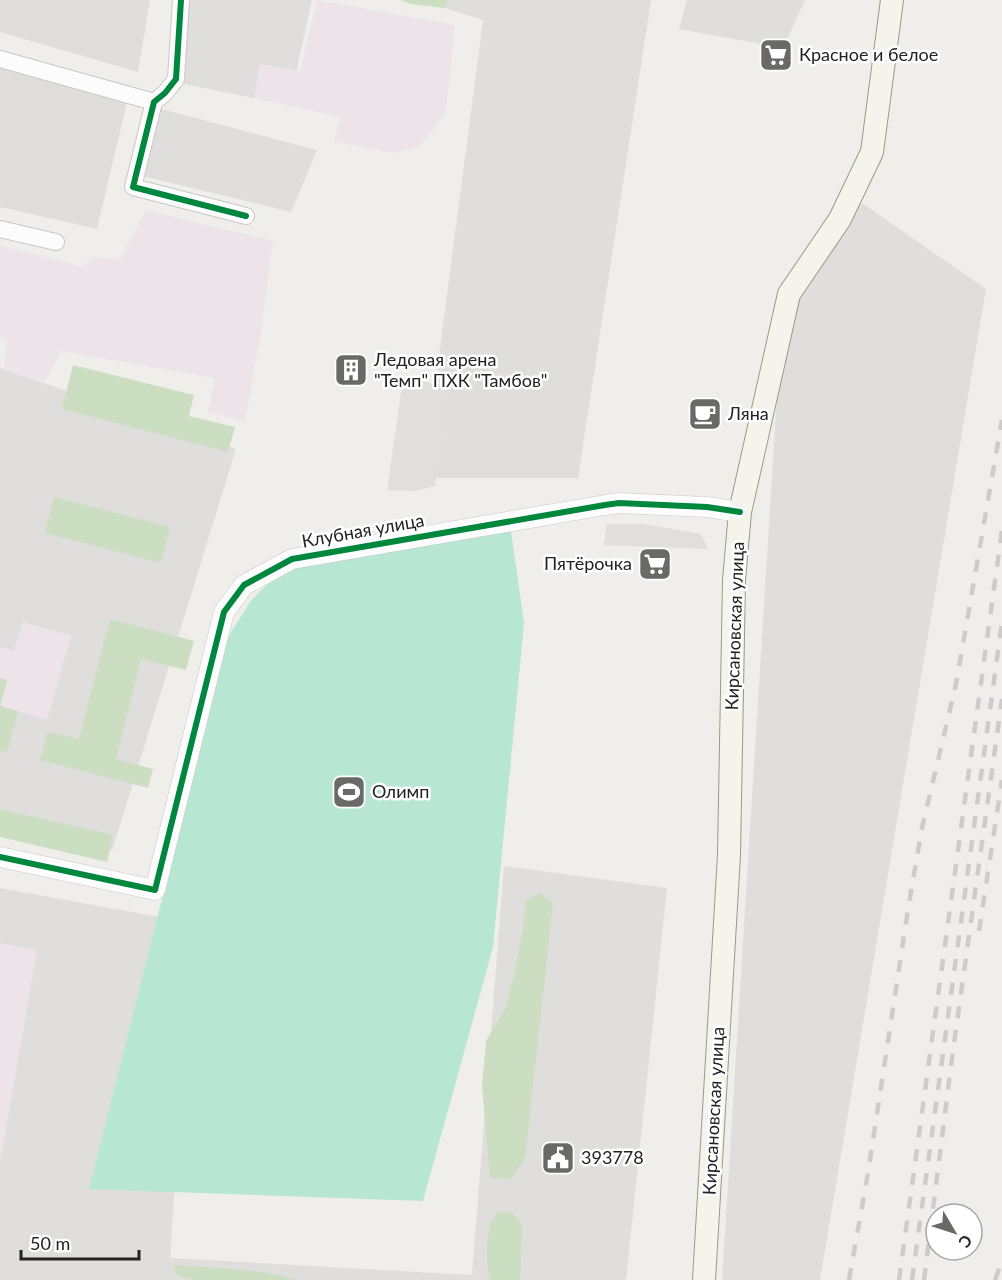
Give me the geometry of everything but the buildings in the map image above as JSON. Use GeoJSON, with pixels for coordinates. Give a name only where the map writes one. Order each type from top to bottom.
{"type":"FeatureCollection","features":[{"type":"Feature","properties":{"kind":"main road","name":"Кирсановская улица"},"geometry":{"type":"LineString","coordinates":[[704,1280],[729,855],[734,580],[740,512],[789,294],[840,219],[872,152],[892,0]]}},
{"type":"Feature","properties":{"kind":"street"},"geometry":{"type":"LineString","coordinates":[[181,0],[176,79],[154,102],[133,187],[246,216]]}},
{"type":"Feature","properties":{"kind":"street"},"geometry":{"type":"LineString","coordinates":[[0,59],[154,102]]}},
{"type":"Feature","properties":{"kind":"street"},"geometry":{"type":"LineString","coordinates":[[0,230],[56,242]]}},
{"type":"Feature","properties":{"kind":"street","name":"Клубная улица"},"geometry":{"type":"LineString","coordinates":[[0,857],[155,890],[224,612],[244,585],[292,559],[620,503],[707,507],[740,512]]}},
{"type":"Feature","properties":{"kind":"shaded area"},"geometry":{"type":"Polygon","coordinates":[[[0,0],[150,0],[138,72],[0,32],[0,0]]]}},
{"type":"Feature","properties":{"kind":"shaded area"},"geometry":{"type":"Polygon","coordinates":[[[185,0],[312,0],[289,105],[184,84],[185,0]]]}},
{"type":"Feature","properties":{"kind":"shaded area"},"geometry":{"type":"Polygon","coordinates":[[[317,0],[455,25],[446,112],[420,147],[394,153],[334,142],[340,117],[254,98],[260,64],[300,71],[317,0]]]}},
{"type":"Feature","properties":{"kind":"shaded area"},"geometry":{"type":"Polygon","coordinates":[[[419,0],[651,0],[578,478],[423,478],[483,20],[419,0]]]}},
{"type":"Feature","properties":{"kind":"shaded area"},"geometry":{"type":"Polygon","coordinates":[[[687,0],[805,0],[783,48],[679,29],[687,0]]]}},
{"type":"Feature","properties":{"kind":"shaded area"},"geometry":{"type":"Polygon","coordinates":[[[0,64],[128,98],[97,229],[0,207],[0,64]]]}},
{"type":"Feature","properties":{"kind":"shaded area"},"geometry":{"type":"Polygon","coordinates":[[[154,107],[317,150],[291,212],[130,173],[154,107]]]}},
{"type":"Feature","properties":{"kind":"shaded area"},"geometry":{"type":"Polygon","coordinates":[[[862,203],[986,289],[820,1280],[722,1280],[777,397],[804,279],[862,203]]]}},
{"type":"Feature","properties":{"kind":"shaded area"},"geometry":{"type":"Polygon","coordinates":[[[146,210],[273,241],[262,325],[245,422],[208,412],[215,378],[61,351],[45,382],[4,370],[7,340],[0,337],[0,246],[83,267],[93,257],[120,260],[146,210]]]}},
{"type":"Feature","properties":{"kind":"shaded area"},"geometry":{"type":"Polygon","coordinates":[[[0,368],[236,449],[112,851],[0,820],[0,368]]]}},
{"type":"Feature","properties":{"kind":"shaded area"},"geometry":{"type":"Polygon","coordinates":[[[403,379],[427,382],[447,393],[435,486],[414,491],[387,490],[403,379]]]}},
{"type":"Feature","properties":{"kind":"shaded area"},"geometry":{"type":"Polygon","coordinates":[[[607,524],[643,524],[701,534],[708,549],[604,545],[607,524]]]}},
{"type":"Feature","properties":{"kind":"shaded area"},"geometry":{"type":"Polygon","coordinates":[[[23,622],[71,636],[47,720],[0,706],[7,681],[0,678],[0,647],[14,651],[23,622]]]}},
{"type":"Feature","properties":{"kind":"shaded area"},"geometry":{"type":"Polygon","coordinates":[[[504,866],[667,888],[626,1280],[0,1280],[0,888],[192,923],[170,1258],[472,1275],[504,866]]]}},
{"type":"Feature","properties":{"kind":"shaded area"},"geometry":{"type":"Polygon","coordinates":[[[0,943],[37,950],[0,1164],[0,943]]]}},
{"type":"Feature","properties":{"kind":"green space"},"geometry":{"type":"Polygon","coordinates":[[[401,0],[448,0],[445,8],[411,4],[401,0]]]}},
{"type":"Feature","properties":{"kind":"green space"},"geometry":{"type":"Polygon","coordinates":[[[73,365],[194,395],[189,416],[235,427],[228,452],[62,409],[73,365]]]}},
{"type":"Feature","properties":{"kind":"green space"},"geometry":{"type":"Polygon","coordinates":[[[54,497],[170,527],[161,563],[45,533],[54,497]]]}},
{"type":"Feature","properties":{"kind":"green space","name":"Олимп"},"geometry":{"type":"Polygon","coordinates":[[[511,531],[524,623],[493,947],[423,1201],[89,1189],[228,637],[250,602],[269,582],[293,566],[511,531]]]}},
{"type":"Feature","properties":{"kind":"green space"},"geometry":{"type":"Polygon","coordinates":[[[110,619],[194,641],[186,670],[141,659],[116,759],[153,769],[148,788],[40,760],[48,732],[79,739],[110,619]]]}},
{"type":"Feature","properties":{"kind":"green space"},"geometry":{"type":"Polygon","coordinates":[[[0,678],[7,680],[0,706],[0,678]]]}},
{"type":"Feature","properties":{"kind":"green space"},"geometry":{"type":"Polygon","coordinates":[[[0,706],[18,711],[7,752],[0,751],[0,706]]]}},
{"type":"Feature","properties":{"kind":"green space"},"geometry":{"type":"Polygon","coordinates":[[[0,809],[113,835],[107,862],[0,837],[0,809]]]}},
{"type":"Feature","properties":{"kind":"green space"},"geometry":{"type":"Polygon","coordinates":[[[539,892],[553,903],[525,1159],[510,1179],[490,1178],[482,1086],[486,1041],[505,1009],[523,929],[526,901],[539,892]]]}},
{"type":"Feature","properties":{"kind":"green space"},"geometry":{"type":"Polygon","coordinates":[[[510,1211],[522,1223],[520,1280],[490,1280],[487,1250],[492,1220],[498,1213],[510,1211]]]}},
{"type":"Feature","properties":{"kind":"green space"},"geometry":{"type":"Polygon","coordinates":[[[176,1265],[253,1271],[297,1280],[195,1280],[174,1273],[176,1265]]]}},
{"type":"Feature","properties":{"kind":"railway"},"geometry":{"type":"LineString","coordinates":[[849,1280],[922,828],[956,684],[1002,420]]}},
{"type":"Feature","properties":{"kind":"railway"},"geometry":{"type":"LineString","coordinates":[[899,1280],[1002,530]]}},
{"type":"Feature","properties":{"kind":"railway"},"geometry":{"type":"LineString","coordinates":[[912,1280],[1002,622]]}},
{"type":"Feature","properties":{"kind":"railway"},"geometry":{"type":"LineString","coordinates":[[924,1280],[1002,699]]}},
{"type":"Feature","properties":{"kind":"railway"},"geometry":{"type":"LineString","coordinates":[[979,931],[1002,780]]}},
{"type":"Feature","properties":{"kind":"railway"},"geometry":{"type":"LineString","coordinates":[[995,1280],[1002,1260]]}},
{"type":"Feature","properties":{"kind":"cycle path"},"geometry":{"type":"LineString","coordinates":[[181,0],[176,79],[154,102],[133,187],[246,216]]}},
{"type":"Feature","properties":{"kind":"cycle path"},"geometry":{"type":"LineString","coordinates":[[0,857],[155,890],[224,612],[244,585],[292,559],[619,503],[707,507],[740,512]]}},
{"type":"Feature","properties":{"kind":"place","name":"Красное и белое"},"geometry":{"type":"Point","coordinates":[776,55]}},
{"type":"Feature","properties":{"kind":"place","name":"Ледовая арена \"Темп\" ПХК \"Тамбов\""},"geometry":{"type":"Point","coordinates":[351,370]}},
{"type":"Feature","properties":{"kind":"place","name":"Ляна"},"geometry":{"type":"Point","coordinates":[705,414]}},
{"type":"Feature","properties":{"kind":"place","name":"Пятёрочка"},"geometry":{"type":"Point","coordinates":[655,564]}},
{"type":"Feature","properties":{"kind":"place","name":"Олимп"},"geometry":{"type":"Point","coordinates":[349,792]}},
{"type":"Feature","properties":{"kind":"place","name":"393778"},"geometry":{"type":"Point","coordinates":[558,1158]}}]}
